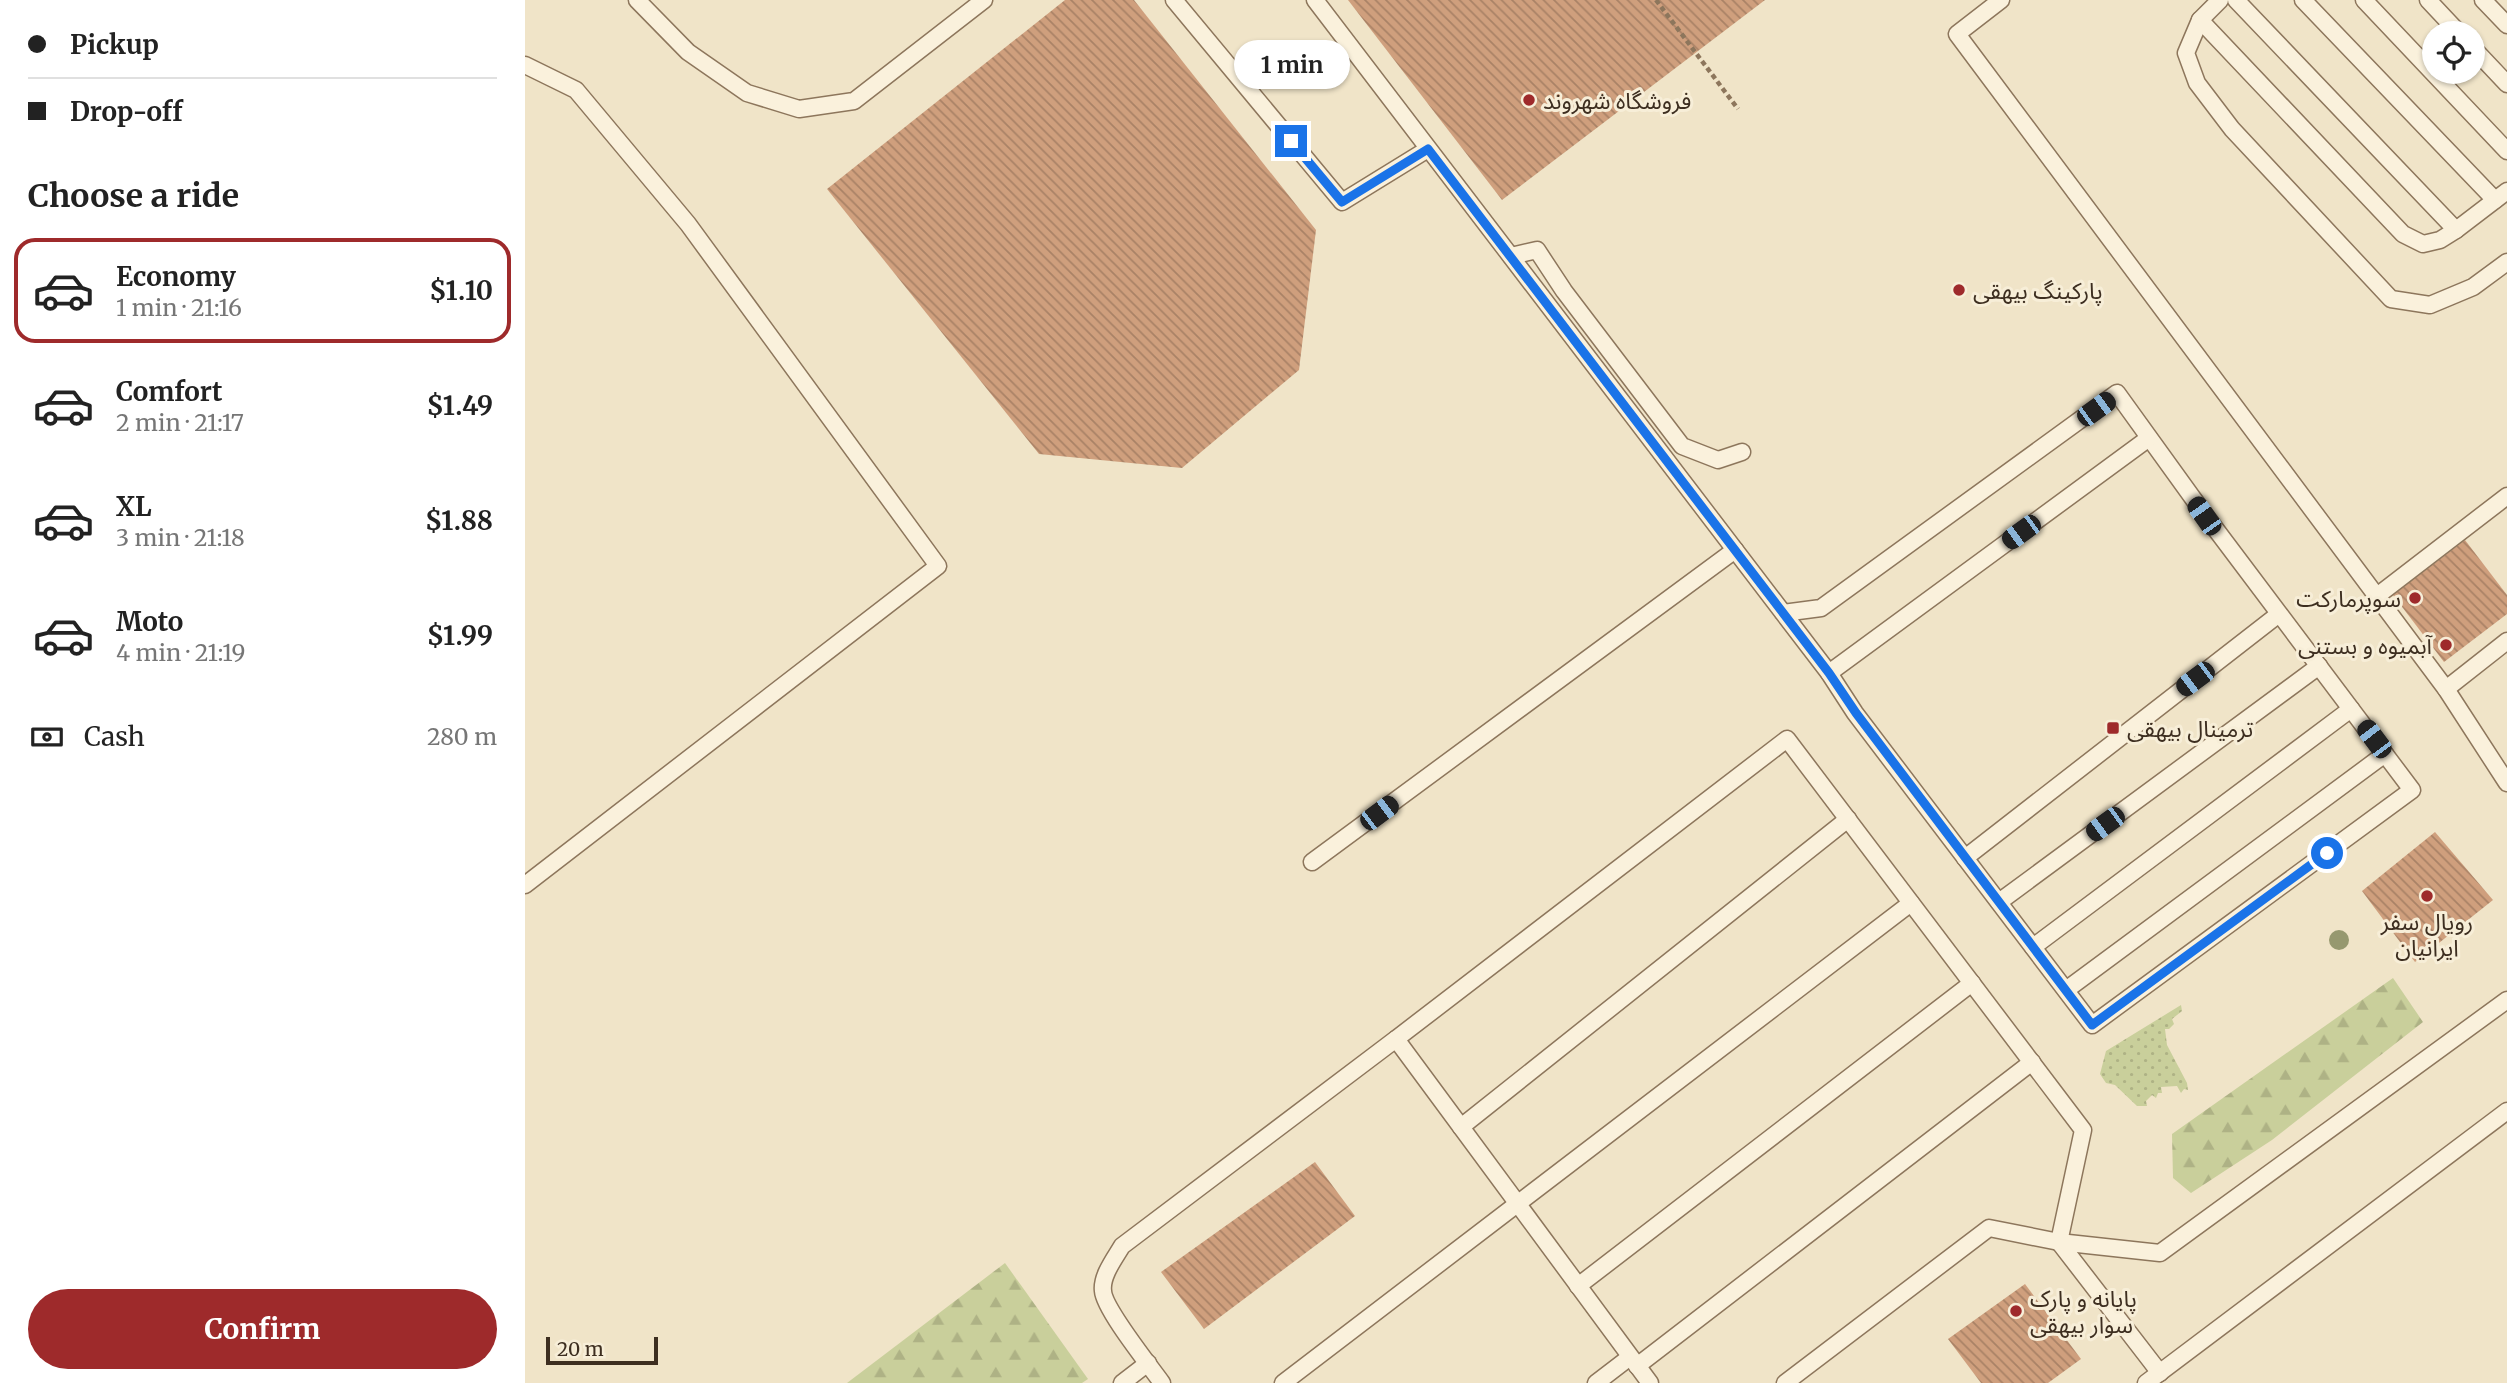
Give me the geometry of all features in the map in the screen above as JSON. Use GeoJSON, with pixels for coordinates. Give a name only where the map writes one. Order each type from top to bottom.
{"type":"FeatureCollection","features":[{"type":"Feature","properties":{"kind":"lane"},"geometry":{"type":"LineString","coordinates":[[637,0],[688,52],[747,93],[799,109],[854,101],[983,0]]}},
{"type":"Feature","properties":{"kind":"lane"},"geometry":{"type":"LineString","coordinates":[[1174,0],[1342,202],[1428,149]]}},
{"type":"Feature","properties":{"kind":"lane"},"geometry":{"type":"LineString","coordinates":[[1315,0],[1428,149],[1511,256],[1783,613],[1829,673],[1856,713],[2092,1025],[2412,790],[2204,516],[2117,393],[1821,608],[1783,613]]}},
{"type":"Feature","properties":{"kind":"lane"},"geometry":{"type":"LineString","coordinates":[[2001,0],[1957,34],[2446,689],[2507,783]]}},
{"type":"Feature","properties":{"kind":"lane"},"geometry":{"type":"LineString","coordinates":[[2220,0],[2200,20],[2186,53],[2197,83],[2232,129],[2391,299],[2430,305],[2473,287],[2507,262]]}},
{"type":"Feature","properties":{"kind":"lane"},"geometry":{"type":"LineString","coordinates":[[2236,0],[2456,230]]}},
{"type":"Feature","properties":{"kind":"lane"},"geometry":{"type":"LineString","coordinates":[[2200,20],[2403,234],[2423,244],[2440,240],[2501,196],[2303,0]]}},
{"type":"Feature","properties":{"kind":"lane"},"geometry":{"type":"LineString","coordinates":[[2364,0],[2507,151]]}},
{"type":"Feature","properties":{"kind":"lane"},"geometry":{"type":"LineString","coordinates":[[2428,0],[2448,21]]}},
{"type":"Feature","properties":{"kind":"lane"},"geometry":{"type":"LineString","coordinates":[[2483,0],[2507,25]]}},
{"type":"Feature","properties":{"kind":"lane"},"geometry":{"type":"LineString","coordinates":[[2485,61],[2507,84]]}},
{"type":"Feature","properties":{"kind":"lane"},"geometry":{"type":"LineString","coordinates":[[525,65],[576,90],[688,224],[938,566],[525,885]]}},
{"type":"Feature","properties":{"kind":"lane"},"geometry":{"type":"LineString","coordinates":[[1511,256],[1537,250],[1564,291],[1682,446],[1718,460],[1742,452]]}},
{"type":"Feature","properties":{"kind":"lane"},"geometry":{"type":"LineString","coordinates":[[1829,673],[2149,438]]}},
{"type":"Feature","properties":{"kind":"lane"},"geometry":{"type":"LineString","coordinates":[[2377,596],[2507,496]]}},
{"type":"Feature","properties":{"kind":"lane"},"geometry":{"type":"LineString","coordinates":[[1312,862],[1735,550]]}},
{"type":"Feature","properties":{"kind":"lane"},"geometry":{"type":"LineString","coordinates":[[1965,858],[2279,614]]}},
{"type":"Feature","properties":{"kind":"lane"},"geometry":{"type":"LineString","coordinates":[[2446,689],[2507,641]]}},
{"type":"Feature","properties":{"kind":"lane"},"geometry":{"type":"LineString","coordinates":[[1999,902],[2319,666]]}},
{"type":"Feature","properties":{"kind":"lane"},"geometry":{"type":"LineString","coordinates":[[2033,947],[2351,709]]}},
{"type":"Feature","properties":{"kind":"lane"},"geometry":{"type":"LineString","coordinates":[[1163,1383],[1111,1309],[1103,1291],[1108,1271],[1122,1246],[1787,739],[2083,1130],[2059,1242],[2160,1373]]}},
{"type":"Feature","properties":{"kind":"lane"},"geometry":{"type":"LineString","coordinates":[[2066,990],[2385,754]]}},
{"type":"Feature","properties":{"kind":"lane"},"geometry":{"type":"LineString","coordinates":[[1461,1127],[1848,819]]}},
{"type":"Feature","properties":{"kind":"lane"},"geometry":{"type":"LineString","coordinates":[[1283,1383],[1911,903]]}},
{"type":"Feature","properties":{"kind":"lane"},"geometry":{"type":"LineString","coordinates":[[1578,1286],[1972,983]]}},
{"type":"Feature","properties":{"kind":"lane"},"geometry":{"type":"LineString","coordinates":[[1785,1383],[1989,1228],[2059,1242],[2160,1253],[2507,1000]]}},
{"type":"Feature","properties":{"kind":"lane"},"geometry":{"type":"LineString","coordinates":[[1396,1039],[1650,1383]]}},
{"type":"Feature","properties":{"kind":"lane"},"geometry":{"type":"LineString","coordinates":[[1596,1383],[1634,1362],[2032,1062]]}},
{"type":"Feature","properties":{"kind":"lane"},"geometry":{"type":"LineString","coordinates":[[2146,1383],[2507,1111]]}},
{"type":"Feature","properties":{"kind":"lane"},"geometry":{"type":"LineString","coordinates":[[1122,1383],[1148,1363]]}},
{"type":"Feature","properties":{"kind":"path"},"geometry":{"type":"LineString","coordinates":[[1656,0],[1738,109]]}},
{"type":"Feature","properties":{"kind":"green space"},"geometry":{"type":"Polygon","coordinates":[[[2393,978],[2423,1022],[2272,1140],[2191,1193],[2173,1178],[2172,1134],[2393,978]]]}},
{"type":"Feature","properties":{"kind":"green space"},"geometry":{"type":"Polygon","coordinates":[[[2181,1005],[2182,1011],[2172,1019],[2174,1024],[2165,1029],[2167,1045],[2188,1090],[2184,1089],[2181,1093],[2177,1086],[2161,1087],[2162,1093],[2158,1093],[2156,1098],[2152,1095],[2146,1101],[2147,1106],[2137,1106],[2115,1085],[2106,1083],[2100,1074],[2106,1051],[2181,1005]]]}},
{"type":"Feature","properties":{"kind":"green space"},"geometry":{"type":"Polygon","coordinates":[[[1005,1263],[1088,1379],[1082,1383],[847,1383],[1005,1263]]]}},
{"type":"Feature","properties":{"kind":"building"},"geometry":{"type":"Polygon","coordinates":[[[1065,0],[1134,0],[1316,230],[1299,370],[1182,468],[1039,454],[827,189],[1065,0]]]}},
{"type":"Feature","properties":{"kind":"building","name":"فروشگاه شهروند"},"geometry":{"type":"Polygon","coordinates":[[[1348,0],[1765,0],[1502,200],[1348,0]]]}},
{"type":"Feature","properties":{"kind":"building"},"geometry":{"type":"Polygon","coordinates":[[[2465,540],[2507,595],[2507,614],[2444,662],[2393,595],[2465,540]]]}},
{"type":"Feature","properties":{"kind":"building","name":"رویال سفر ایرانیان"},"geometry":{"type":"Polygon","coordinates":[[[2435,832],[2493,900],[2415,962],[2362,891],[2435,832]]]}},
{"type":"Feature","properties":{"kind":"building"},"geometry":{"type":"Polygon","coordinates":[[[1315,1162],[1355,1216],[1204,1329],[1161,1272],[1315,1162]]]}},
{"type":"Feature","properties":{"kind":"building","name":"پایانه و پارک سوار بیهقی"},"geometry":{"type":"Polygon","coordinates":[[[2025,1284],[2081,1359],[2048,1383],[1981,1383],[1948,1339],[2025,1284]]]}},
{"type":"Feature","properties":{"kind":"place","name":"فروشگاه شهروند"},"geometry":{"type":"Point","coordinates":[1529,100]}},
{"type":"Feature","properties":{"kind":"place","name":"پارکینگ بیهقی"},"geometry":{"type":"Point","coordinates":[1959,290]}},
{"type":"Feature","properties":{"kind":"place","name":"سوپرمارکت"},"geometry":{"type":"Point","coordinates":[2415,598]}},
{"type":"Feature","properties":{"kind":"place","name":"آبمیوه و بستنی"},"geometry":{"type":"Point","coordinates":[2446,645]}},
{"type":"Feature","properties":{"kind":"place","name":"ترمینال بیهقی"},"geometry":{"type":"Point","coordinates":[2113,728]}},
{"type":"Feature","properties":{"kind":"place","name":"رویال سفر ایرانیان"},"geometry":{"type":"Point","coordinates":[2427,896]}},
{"type":"Feature","properties":{"kind":"place","name":"پایانه و پارک سوار بیهقی"},"geometry":{"type":"Point","coordinates":[2016,1311]}},
{"type":"Feature","properties":{"kind":"route"},"geometry":{"type":"LineString","coordinates":[[1291,141],[1342,202],[1428,149],[1829,673],[1856,713],[2092,1025],[2327,853]]}}]}
